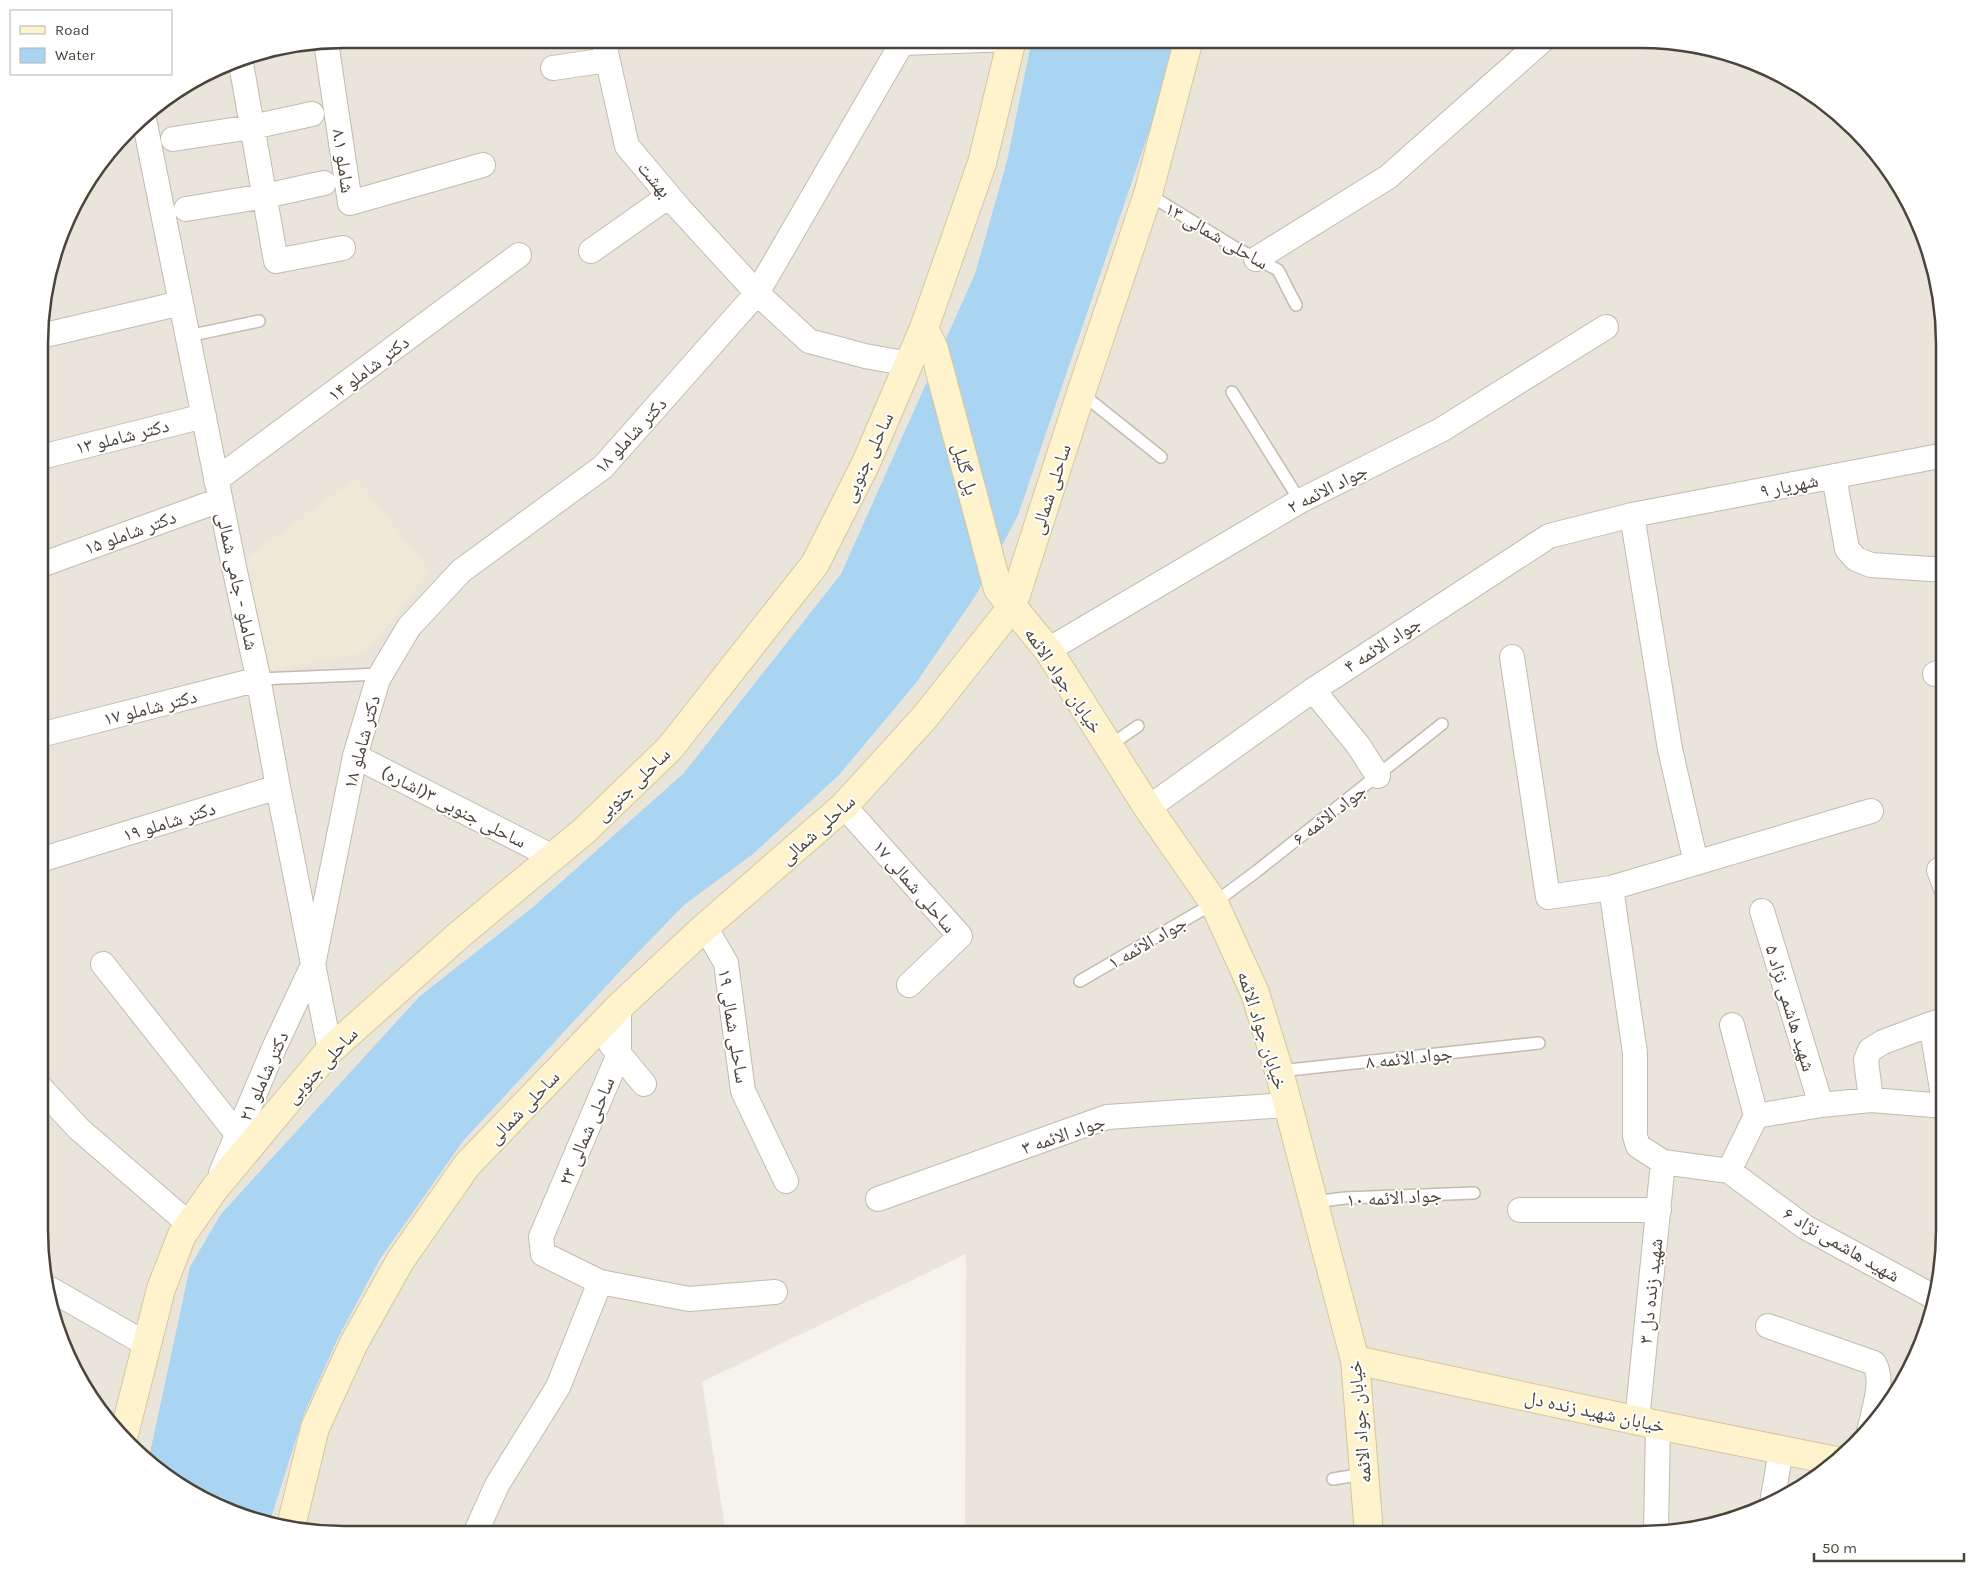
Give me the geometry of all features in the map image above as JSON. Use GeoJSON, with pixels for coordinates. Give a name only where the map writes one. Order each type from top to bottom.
{"type":"FeatureCollection","features":[{"type":"Feature","properties":{"kind":"street","name":"شاملو ۸.۱"},"geometry":{"type":"LineString","coordinates":[[327,48],[350,203],[483,164]]}},
{"type":"Feature","properties":{"kind":"street","name":"دکتر شاملو ۱۸"},"geometry":{"type":"LineString","coordinates":[[313,965],[355,756],[378,679],[408,627],[461,570],[603,467],[757,292],[899,48]]}},
{"type":"Feature","properties":{"kind":"street","name":"ساحلی جنوبی"},"geometry":{"type":"LineString","coordinates":[[125,1429],[161,1289],[182,1235],[215,1188],[330,1050],[459,935],[584,831],[670,748],[815,564],[866,463],[909,364],[929,339],[982,163],[1009,48]]}},
{"type":"Feature","properties":{"kind":"street","name":"ساحلی شمالی"},"geometry":{"type":"LineString","coordinates":[[292,1521],[315,1428],[354,1343],[400,1261],[467,1165],[619,1007],[705,927],[844,806],[924,717],[1005,598],[1081,393],[1148,194],[1187,48]]}},
{"type":"Feature","properties":{"kind":"street"},"geometry":{"type":"LineString","coordinates":[[1256,259],[1388,177],[1534,48]]}},
{"type":"Feature","properties":{"kind":"street"},"geometry":{"type":"LineString","coordinates":[[553,68],[606,50]]}},
{"type":"Feature","properties":{"kind":"street","name":"بهشت"},"geometry":{"type":"LineString","coordinates":[[606,50],[627,146],[669,196],[757,292],[809,341],[865,356],[909,364]]}},
{"type":"Feature","properties":{"kind":"street"},"geometry":{"type":"LineString","coordinates":[[241,66],[276,261],[343,248]]}},
{"type":"Feature","properties":{"kind":"street"},"geometry":{"type":"LineString","coordinates":[[173,139],[252,127],[312,114]]}},
{"type":"Feature","properties":{"kind":"street","name":"شاملو - جامی شمالی"},"geometry":{"type":"LineString","coordinates":[[145,124],[258,679],[330,1050]]}},
{"type":"Feature","properties":{"kind":"street"},"geometry":{"type":"LineString","coordinates":[[186,209],[265,196],[324,183]]}},
{"type":"Feature","properties":{"kind":"street"},"geometry":{"type":"LineString","coordinates":[[591,251],[669,196]]}},
{"type":"Feature","properties":{"kind":"street","name":"دکتر شاملو ۱۴"},"geometry":{"type":"LineString","coordinates":[[218,490],[519,255]]}},
{"type":"Feature","properties":{"kind":"street"},"geometry":{"type":"LineString","coordinates":[[48,334],[181,303]]}},
{"type":"Feature","properties":{"kind":"street","name":"جواد الائمه ۲"},"geometry":{"type":"LineString","coordinates":[[1048,650],[1300,501],[1441,430],[1606,327]]}},
{"type":"Feature","properties":{"kind":"street","name":"پل گلیل"},"geometry":{"type":"LineString","coordinates":[[929,339],[1005,598]]}},
{"type":"Feature","properties":{"kind":"street","name":"دکتر شاملو ۱۳"},"geometry":{"type":"LineString","coordinates":[[48,455],[204,416]]}},
{"type":"Feature","properties":{"kind":"street","name":"شهریار ۹"},"geometry":{"type":"LineString","coordinates":[[1632,514],[1936,457]]}},
{"type":"Feature","properties":{"kind":"street"},"geometry":{"type":"LineString","coordinates":[[1834,476],[1847,549],[1856,559],[1871,565],[1936,569]]}},
{"type":"Feature","properties":{"kind":"street","name":"دکتر شاملو ۱۵"},"geometry":{"type":"LineString","coordinates":[[48,562],[218,490]]}},
{"type":"Feature","properties":{"kind":"street"},"geometry":{"type":"LineString","coordinates":[[1632,514],[1670,749],[1696,863]]}},
{"type":"Feature","properties":{"kind":"street","name":"جواد الائمه ۴"},"geometry":{"type":"LineString","coordinates":[[1148,808],[1313,690],[1549,536],[1632,514]]}},
{"type":"Feature","properties":{"kind":"street","name":"خیابان جواد الائمه"},"geometry":{"type":"LineString","coordinates":[[1005,598],[1048,650],[1148,808],[1214,903],[1255,994],[1279,1071],[1355,1360],[1368,1526]]}},
{"type":"Feature","properties":{"kind":"street"},"geometry":{"type":"LineString","coordinates":[[1512,657],[1548,896],[1611,888],[1871,811]]}},
{"type":"Feature","properties":{"kind":"street","name":"دکتر شاملو ۱۷"},"geometry":{"type":"LineString","coordinates":[[48,733],[258,679]]}},
{"type":"Feature","properties":{"kind":"street"},"geometry":{"type":"LineString","coordinates":[[1313,690],[1358,745],[1378,776]]}},
{"type":"Feature","properties":{"kind":"street","name":"ساحلی جنوبی ۳(اشاره)"},"geometry":{"type":"LineString","coordinates":[[355,756],[553,857]]}},
{"type":"Feature","properties":{"kind":"street","name":"دکتر شاملو ۱۹"},"geometry":{"type":"LineString","coordinates":[[50,857],[278,787]]}},
{"type":"Feature","properties":{"kind":"street","name":"ساحلی شمالی ۱۷"},"geometry":{"type":"LineString","coordinates":[[844,806],[960,936],[909,985]]}},
{"type":"Feature","properties":{"kind":"street"},"geometry":{"type":"LineString","coordinates":[[1611,888],[1635,1053],[1635,1136],[1638,1146],[1663,1162],[1729,1171],[1756,1116],[1732,1025]]}},
{"type":"Feature","properties":{"kind":"street","name":"شهید هاشمی نژاد ۵"},"geometry":{"type":"LineString","coordinates":[[1762,911],[1821,1105]]}},
{"type":"Feature","properties":{"kind":"street","name":"ساحلی شمالی ۱۹"},"geometry":{"type":"LineString","coordinates":[[705,927],[726,963],[743,1091],[786,1181]]}},
{"type":"Feature","properties":{"kind":"street"},"geometry":{"type":"LineString","coordinates":[[103,964],[238,1135]]}},
{"type":"Feature","properties":{"kind":"street","name":"دکتر شاملو ۲۱"},"geometry":{"type":"LineString","coordinates":[[215,1188],[274,1048],[313,965]]}},
{"type":"Feature","properties":{"kind":"street","name":"ساحلی شمالی ۲۳"},"geometry":{"type":"LineString","coordinates":[[600,1282],[543,1254],[541,1237],[619,1054],[619,1007]]}},
{"type":"Feature","properties":{"kind":"street"},"geometry":{"type":"LineString","coordinates":[[1871,1100],[1866,1060],[1870,1050],[1883,1042],[1936,1023]]}},
{"type":"Feature","properties":{"kind":"street"},"geometry":{"type":"LineString","coordinates":[[597,1029],[644,1084]]}},
{"type":"Feature","properties":{"kind":"street"},"geometry":{"type":"LineString","coordinates":[[48,1096],[79,1129],[189,1224]]}},
{"type":"Feature","properties":{"kind":"street"},"geometry":{"type":"LineString","coordinates":[[1756,1116],[1821,1105],[1871,1100],[1936,1106]]}},
{"type":"Feature","properties":{"kind":"street","name":"جواد الائمه ۳"},"geometry":{"type":"LineString","coordinates":[[878,1199],[1108,1117],[1287,1106]]}},
{"type":"Feature","properties":{"kind":"street","name":"شهید زنده دل ۳"},"geometry":{"type":"LineString","coordinates":[[1656,1525],[1648,1423],[1658,1210],[1663,1162]]}},
{"type":"Feature","properties":{"kind":"street","name":"شهید هاشمی نژاد ۶"},"geometry":{"type":"LineString","coordinates":[[1729,1171],[1805,1227],[1929,1294]]}},
{"type":"Feature","properties":{"kind":"street"},"geometry":{"type":"LineString","coordinates":[[1520,1210],[1658,1210]]}},
{"type":"Feature","properties":{"kind":"street"},"geometry":{"type":"LineString","coordinates":[[479,1526],[497,1485],[558,1387],[600,1282],[690,1299],[775,1292]]}},
{"type":"Feature","properties":{"kind":"street"},"geometry":{"type":"LineString","coordinates":[[54,1291],[146,1344]]}},
{"type":"Feature","properties":{"kind":"street"},"geometry":{"type":"LineString","coordinates":[[1768,1326],[1874,1363],[1879,1371],[1873,1413]]}},
{"type":"Feature","properties":{"kind":"street","name":"خیابان شهید زنده دل"},"geometry":{"type":"LineString","coordinates":[[1355,1360],[1648,1423],[1828,1459]]}},
{"type":"Feature","properties":{"kind":"street"},"geometry":{"type":"LineString","coordinates":[[1773,1494],[1781,1450]]}},
{"type":"Feature","properties":{"kind":"lane","name":"ساحلی شمالی ۱۳"},"geometry":{"type":"LineString","coordinates":[[1148,194],[1234,247],[1278,270],[1296,305]]}},
{"type":"Feature","properties":{"kind":"lane"},"geometry":{"type":"LineString","coordinates":[[188,336],[259,320]]}},
{"type":"Feature","properties":{"kind":"lane"},"geometry":{"type":"LineString","coordinates":[[1232,392],[1300,501]]}},
{"type":"Feature","properties":{"kind":"lane"},"geometry":{"type":"LineString","coordinates":[[1081,393],[1161,457]]}},
{"type":"Feature","properties":{"kind":"lane"},"geometry":{"type":"LineString","coordinates":[[258,679],[381,674]]}},
{"type":"Feature","properties":{"kind":"lane","name":"جواد الائمه ۶"},"geometry":{"type":"LineString","coordinates":[[1214,903],[1442,724]]}},
{"type":"Feature","properties":{"kind":"lane"},"geometry":{"type":"LineString","coordinates":[[1109,746],[1138,726]]}},
{"type":"Feature","properties":{"kind":"lane","name":"جواد الائمه ۱"},"geometry":{"type":"LineString","coordinates":[[1080,981],[1214,903]]}},
{"type":"Feature","properties":{"kind":"lane","name":"جواد الائمه ۸"},"geometry":{"type":"LineString","coordinates":[[1279,1071],[1539,1044]]}},
{"type":"Feature","properties":{"kind":"lane","name":"جواد الائمه ۱۰"},"geometry":{"type":"LineString","coordinates":[[1314,1202],[1345,1198],[1474,1193]]}},
{"type":"Feature","properties":{"kind":"lane"},"geometry":{"type":"LineString","coordinates":[[1333,1479],[1364,1474]]}},
{"type":"Feature","properties":{"kind":"shaded area"},"geometry":{"type":"Polygon","coordinates":[[[324,48],[1660,48],[1699,53],[1754,70],[1789,87],[1836,121],[1875,163],[1887,179],[1906,212],[1921,248],[1931,285],[1936,324],[1936,1249],[1931,1288],[1914,1343],[1897,1378],[1863,1425],[1836,1452],[1789,1486],[1736,1510],[1699,1520],[1679,1523],[1641,1526],[965,1526],[966,1254],[702,1382],[725,1526],[343,1526],[285,1520],[248,1510],[195,1486],[163,1464],[134,1439],[97,1394],[78,1361],[63,1325],[53,1288],[48,1249],[48,324],[53,285],[70,230],[87,195],[121,148],[163,109],[179,97],[212,78],[248,63],[285,53],[324,48]]]}},
{"type":"Feature","properties":{"kind":"shaded area"},"geometry":{"type":"Polygon","coordinates":[[[356,478],[430,571],[366,653],[257,672],[234,567],[356,478]]]}},
{"type":"Feature","properties":{"kind":"water"},"geometry":{"type":"Polygon","coordinates":[[[1030,48],[1173,48],[1167,79],[1018,515],[976,595],[916,683],[839,775],[753,854],[684,905],[622,969],[463,1141],[380,1259],[337,1340],[304,1414],[272,1516],[230,1503],[195,1486],[150,1453],[190,1267],[221,1214],[419,997],[533,907],[684,773],[841,574],[975,274],[1007,161],[1030,48]]]}}]}
